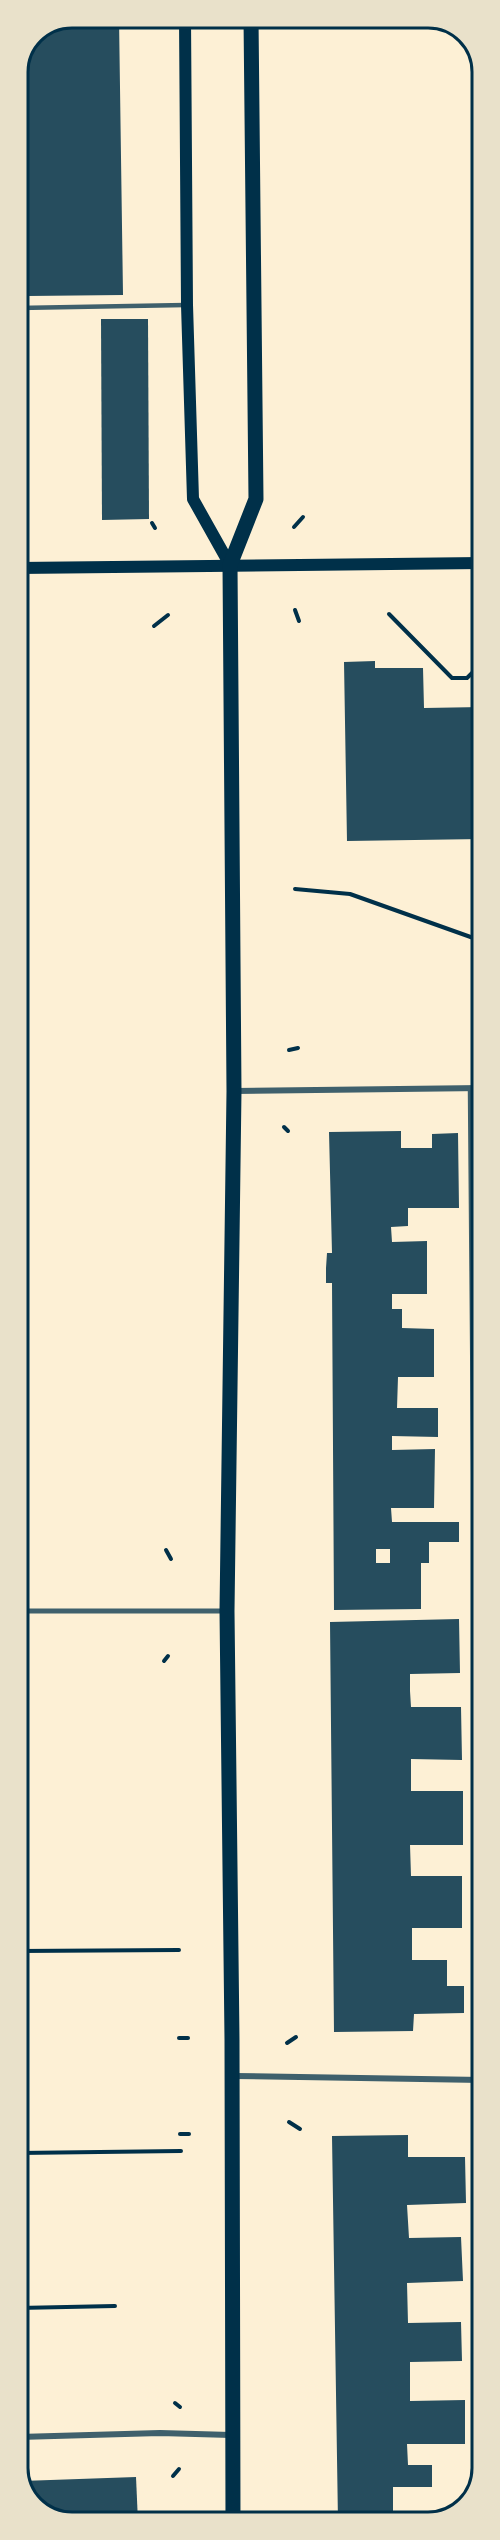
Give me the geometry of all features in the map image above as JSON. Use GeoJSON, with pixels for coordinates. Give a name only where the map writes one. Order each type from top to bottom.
{"type":"FeatureCollection","features":[{"type":"Feature","properties":{"kind":"main road"},"geometry":{"type":"LineString","coordinates":[[185,28],[187,305],[193,499],[230,566]]}},
{"type":"Feature","properties":{"kind":"main road"},"geometry":{"type":"LineString","coordinates":[[233,2511],[232,2076],[227,1611],[234,1091],[230,566],[256,499],[251,28]]}},
{"type":"Feature","properties":{"kind":"main road"},"geometry":{"type":"LineString","coordinates":[[28,568],[471,563]]}},
{"type":"Feature","properties":{"kind":"street"},"geometry":{"type":"LineString","coordinates":[[234,1091],[470,1088]]}},
{"type":"Feature","properties":{"kind":"street"},"geometry":{"type":"LineString","coordinates":[[29,1611],[227,1611]]}},
{"type":"Feature","properties":{"kind":"street"},"geometry":{"type":"LineString","coordinates":[[232,2076],[471,2080]]}},
{"type":"Feature","properties":{"kind":"street"},"geometry":{"type":"LineString","coordinates":[[29,2437],[160,2433],[232,2435]]}},
{"type":"Feature","properties":{"kind":"lane"},"geometry":{"type":"LineString","coordinates":[[28,308],[187,305]]}},
{"type":"Feature","properties":{"kind":"lane"},"geometry":{"type":"LineString","coordinates":[[470,1088],[471,1187]]}},
{"type":"Feature","properties":{"kind":"path"},"geometry":{"type":"LineString","coordinates":[[294,527],[303,518]]}},
{"type":"Feature","properties":{"kind":"path"},"geometry":{"type":"LineString","coordinates":[[295,610],[299,621]]}},
{"type":"Feature","properties":{"kind":"path"},"geometry":{"type":"LineString","coordinates":[[389,614],[452,678],[467,678],[471,674]]}},
{"type":"Feature","properties":{"kind":"path"},"geometry":{"type":"LineString","coordinates":[[154,626],[168,615]]}},
{"type":"Feature","properties":{"kind":"path"},"geometry":{"type":"LineString","coordinates":[[295,888],[350,894],[471,937]]}},
{"type":"Feature","properties":{"kind":"path"},"geometry":{"type":"LineString","coordinates":[[289,1050],[298,1048]]}},
{"type":"Feature","properties":{"kind":"path"},"geometry":{"type":"LineString","coordinates":[[166,1550],[171,1559]]}},
{"type":"Feature","properties":{"kind":"path"},"geometry":{"type":"LineString","coordinates":[[164,1661],[168,1656]]}},
{"type":"Feature","properties":{"kind":"path"},"geometry":{"type":"LineString","coordinates":[[29,1951],[179,1950]]}},
{"type":"Feature","properties":{"kind":"path"},"geometry":{"type":"LineString","coordinates":[[287,2043],[296,2037]]}},
{"type":"Feature","properties":{"kind":"path"},"geometry":{"type":"LineString","coordinates":[[179,2038],[188,2038]]}},
{"type":"Feature","properties":{"kind":"path"},"geometry":{"type":"LineString","coordinates":[[288,2122],[300,2129]]}},
{"type":"Feature","properties":{"kind":"path"},"geometry":{"type":"LineString","coordinates":[[180,2133],[189,2134]]}},
{"type":"Feature","properties":{"kind":"path"},"geometry":{"type":"LineString","coordinates":[[29,2153],[181,2151]]}},
{"type":"Feature","properties":{"kind":"path"},"geometry":{"type":"LineString","coordinates":[[29,2308],[115,2306]]}},
{"type":"Feature","properties":{"kind":"path"},"geometry":{"type":"LineString","coordinates":[[175,2403],[180,2408]]}},
{"type":"Feature","properties":{"kind":"path"},"geometry":{"type":"LineString","coordinates":[[173,2476],[179,2469]]}},
{"type":"Feature","properties":{"kind":"building"},"geometry":{"type":"Polygon","coordinates":[[[119,28],[123,295],[28,296],[29,64],[41,41],[64,29],[119,28]]]}},
{"type":"Feature","properties":{"kind":"building"},"geometry":{"type":"Polygon","coordinates":[[[101,319],[148,319],[149,519],[102,520],[101,319]]]}},
{"type":"Feature","properties":{"kind":"building"},"geometry":{"type":"Polygon","coordinates":[[[375,661],[375,668],[423,668],[424,708],[471,707],[471,839],[347,841],[344,662],[375,661]]]}},
{"type":"Feature","properties":{"kind":"building"},"geometry":{"type":"Polygon","coordinates":[[[401,1131],[401,1148],[432,1148],[432,1134],[458,1133],[459,1208],[408,1208],[408,1226],[391,1227],[392,1242],[427,1241],[427,1294],[392,1294],[392,1309],[402,1309],[402,1328],[434,1329],[434,1377],[398,1377],[397,1408],[438,1408],[438,1437],[392,1436],[392,1450],[435,1449],[434,1508],[391,1508],[392,1522],[459,1522],[459,1542],[429,1542],[429,1563],[421,1563],[421,1609],[334,1610],[332,1283],[326,1283],[327,1253],[332,1253],[329,1132],[401,1131]],[[376,1549],[376,1563],[390,1563],[390,1549],[376,1549]]]}},
{"type":"Feature","properties":{"kind":"building"},"geometry":{"type":"Polygon","coordinates":[[[459,1619],[460,1673],[410,1674],[410,1691],[411,1707],[461,1707],[462,1760],[411,1759],[411,1791],[463,1791],[463,1845],[410,1845],[411,1876],[462,1876],[462,1928],[412,1928],[412,1960],[447,1960],[447,1986],[464,1986],[464,2013],[414,2014],[413,2031],[334,2032],[330,1622],[459,1619]]]}},
{"type":"Feature","properties":{"kind":"building"},"geometry":{"type":"Polygon","coordinates":[[[408,2135],[408,2157],[465,2157],[466,2203],[407,2205],[409,2238],[461,2237],[463,2281],[407,2283],[408,2323],[461,2322],[462,2361],[410,2362],[410,2401],[465,2400],[465,2444],[407,2444],[408,2465],[432,2465],[432,2487],[393,2487],[393,2511],[338,2511],[332,2136],[408,2135]]]}},
{"type":"Feature","properties":{"kind":"building"},"geometry":{"type":"Polygon","coordinates":[[[136,2477],[138,2511],[61,2510],[41,2499],[31,2481],[136,2477]]]}}]}
